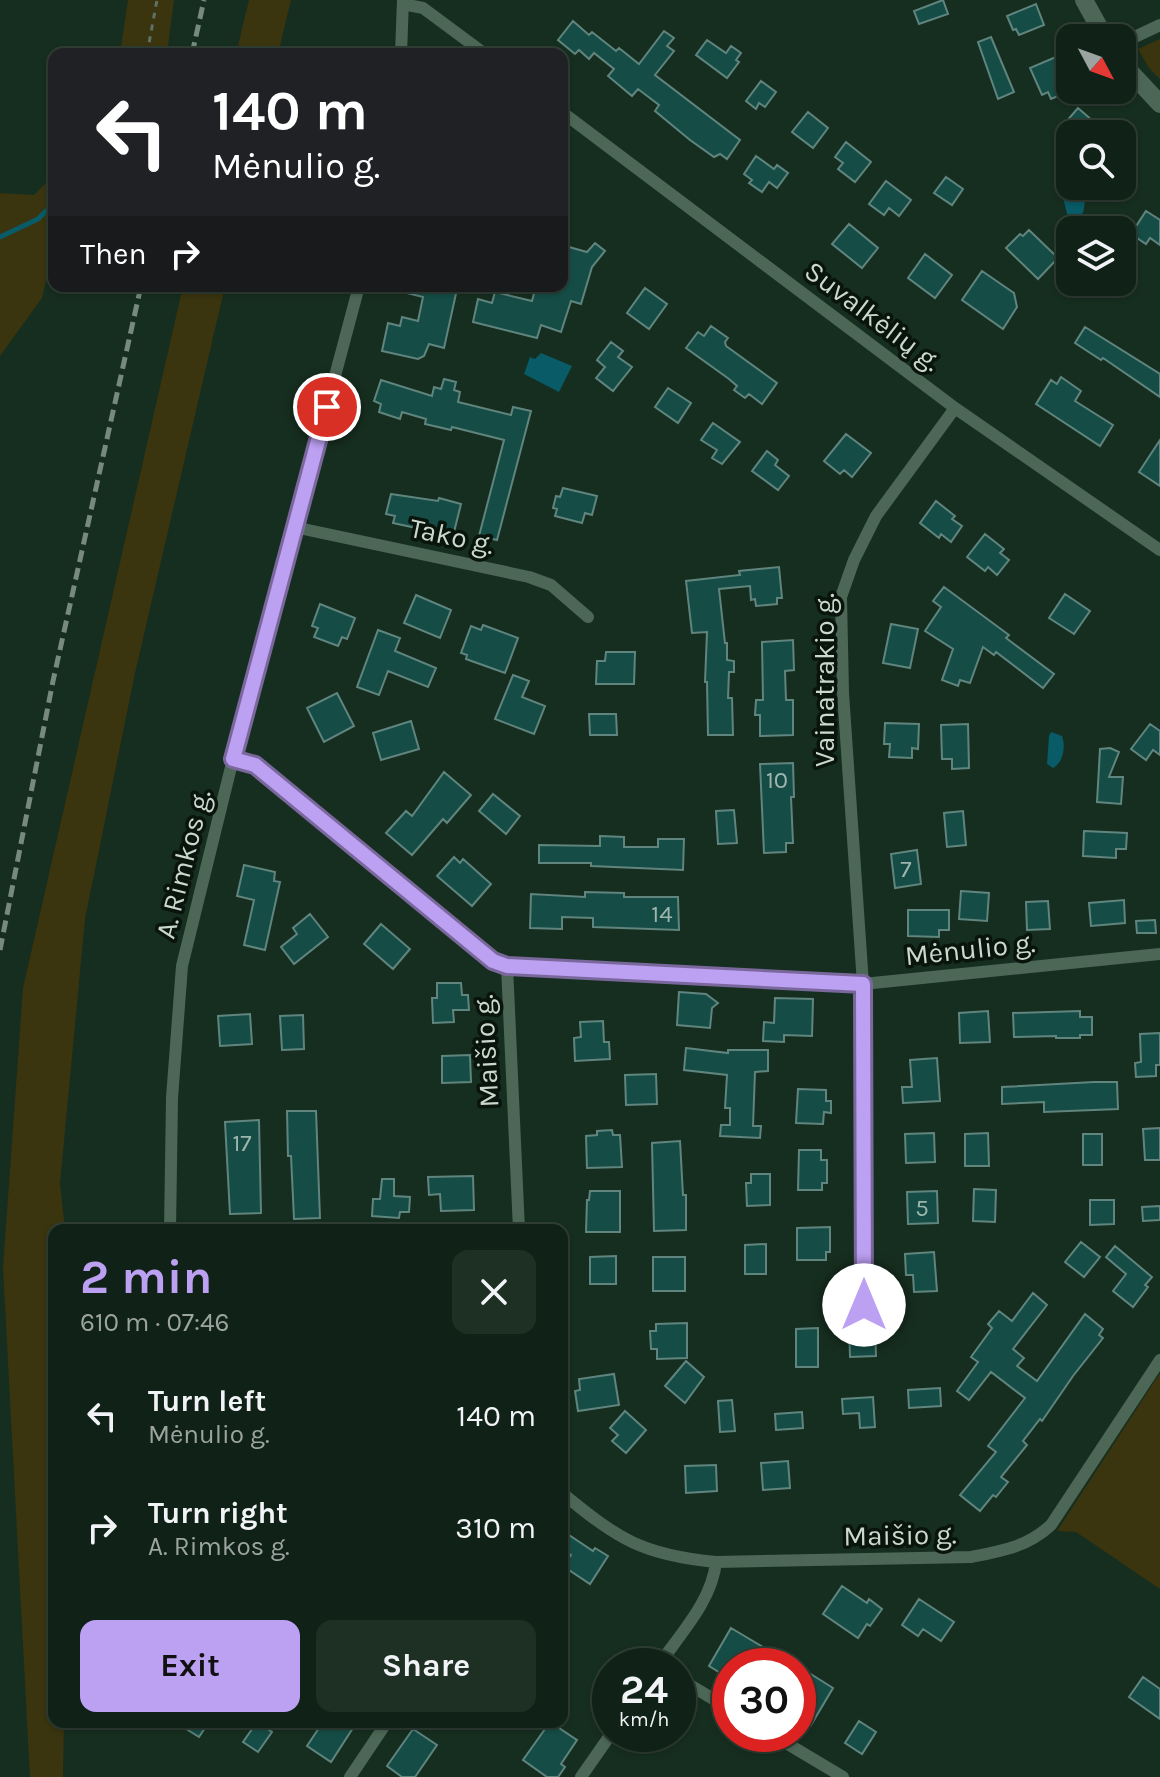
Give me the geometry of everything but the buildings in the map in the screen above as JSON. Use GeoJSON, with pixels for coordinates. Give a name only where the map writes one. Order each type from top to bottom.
{"type":"FeatureCollection","features":[{"type":"Feature","properties":{"kind":"main road"},"geometry":{"type":"LineString","coordinates":[[1084,0],[1097,24]]}},
{"type":"Feature","properties":{"kind":"main road"},"geometry":{"type":"LineString","coordinates":[[1136,78],[1160,104]]}},
{"type":"Feature","properties":{"kind":"street"},"geometry":{"type":"LineString","coordinates":[[401,48],[403,2],[423,8],[477,48]]}},
{"type":"Feature","properties":{"kind":"street"},"geometry":{"type":"LineString","coordinates":[[1136,36],[1160,25]]}},
{"type":"Feature","properties":{"kind":"street","name":"Suvalkėlių g."},"geometry":{"type":"LineString","coordinates":[[568,117],[955,408],[1160,550]]}},
{"type":"Feature","properties":{"kind":"street","name":"A. Rimkos g."},"geometry":{"type":"LineString","coordinates":[[170,1224],[172,1098],[182,966],[233,759],[357,292]]}},
{"type":"Feature","properties":{"kind":"street","name":"Vainatrakio g."},"geometry":{"type":"LineString","coordinates":[[864,1305],[863,984],[843,693],[841,597],[854,560],[876,516],[955,408]]}},
{"type":"Feature","properties":{"kind":"street","name":"Tako g."},"geometry":{"type":"LineString","coordinates":[[294,527],[529,577],[551,585],[588,617]]}},
{"type":"Feature","properties":{"kind":"street","name":"Mėnulio g."},"geometry":{"type":"LineString","coordinates":[[233,759],[255,765],[493,961],[507,966],[863,984],[1160,954]]}},
{"type":"Feature","properties":{"kind":"street","name":"Maišio g."},"geometry":{"type":"LineString","coordinates":[[507,966],[519,1224]]}},
{"type":"Feature","properties":{"kind":"street","name":"Maišio g."},"geometry":{"type":"LineString","coordinates":[[568,1498],[603,1527],[644,1549],[677,1558],[716,1562],[971,1557],[1011,1549],[1038,1537],[1057,1516],[1160,1360]]}},
{"type":"Feature","properties":{"kind":"street"},"geometry":{"type":"LineString","coordinates":[[670,1648],[707,1594],[716,1562]]}},
{"type":"Feature","properties":{"kind":"street"},"geometry":{"type":"LineString","coordinates":[[350,1777],[383,1728]]}},
{"type":"Feature","properties":{"kind":"street"},"geometry":{"type":"LineString","coordinates":[[581,1777],[598,1752]]}},
{"type":"Feature","properties":{"kind":"street"},"geometry":{"type":"LineString","coordinates":[[801,1752],[843,1777]]}},
{"type":"Feature","properties":{"kind":"path"},"geometry":{"type":"LineString","coordinates":[[148,48],[157,0]]}},
{"type":"Feature","properties":{"kind":"shaded area"},"geometry":{"type":"Polygon","coordinates":[[[128,0],[174,0],[168,48],[121,48],[128,0]]]}},
{"type":"Feature","properties":{"kind":"shaded area"},"geometry":{"type":"Polygon","coordinates":[[[249,0],[291,0],[279,48],[237,48],[249,0]]]}},
{"type":"Feature","properties":{"kind":"shaded area"},"geometry":{"type":"Polygon","coordinates":[[[1160,39],[1160,79],[1138,49],[1160,39]]]}},
{"type":"Feature","properties":{"kind":"shaded area"},"geometry":{"type":"Polygon","coordinates":[[[48,181],[48,272],[42,298],[0,356],[0,193],[34,195],[48,181]]]}},
{"type":"Feature","properties":{"kind":"shaded area"},"geometry":{"type":"Polygon","coordinates":[[[182,292],[224,292],[135,673],[85,919],[60,1184],[64,1224],[48,1224],[48,1728],[64,1728],[63,1777],[30,1777],[3,1268],[23,988],[182,292]]]}},
{"type":"Feature","properties":{"kind":"shaded area"},"geometry":{"type":"Polygon","coordinates":[[[1160,1373],[1160,1589],[1076,1532],[1057,1531],[1160,1373]]]}},
{"type":"Feature","properties":{"kind":"water"},"geometry":{"type":"Polygon","coordinates":[[[1064,200],[1085,200],[1083,213],[1078,216],[1067,214],[1064,200]]]}},
{"type":"Feature","properties":{"kind":"water"},"geometry":{"type":"Polygon","coordinates":[[[541,353],[572,366],[559,392],[524,374],[530,357],[535,359],[541,353]]]}},
{"type":"Feature","properties":{"kind":"water"},"geometry":{"type":"Polygon","coordinates":[[[1051,732],[1062,736],[1064,745],[1061,759],[1053,768],[1047,764],[1051,732]]]}},
{"type":"Feature","properties":{"kind":"waterway"},"geometry":{"type":"LineString","coordinates":[[0,237],[38,219],[48,209]]}},
{"type":"Feature","properties":{"kind":"railway"},"geometry":{"type":"LineString","coordinates":[[193,48],[204,0]]}},
{"type":"Feature","properties":{"kind":"railway"},"geometry":{"type":"LineString","coordinates":[[0,950],[53,681],[140,292]]}},
{"type":"Feature","properties":{"kind":"route"},"geometry":{"type":"LineString","coordinates":[[327,407],[233,759],[255,765],[493,961],[507,966],[863,984],[864,1305]]}}]}
